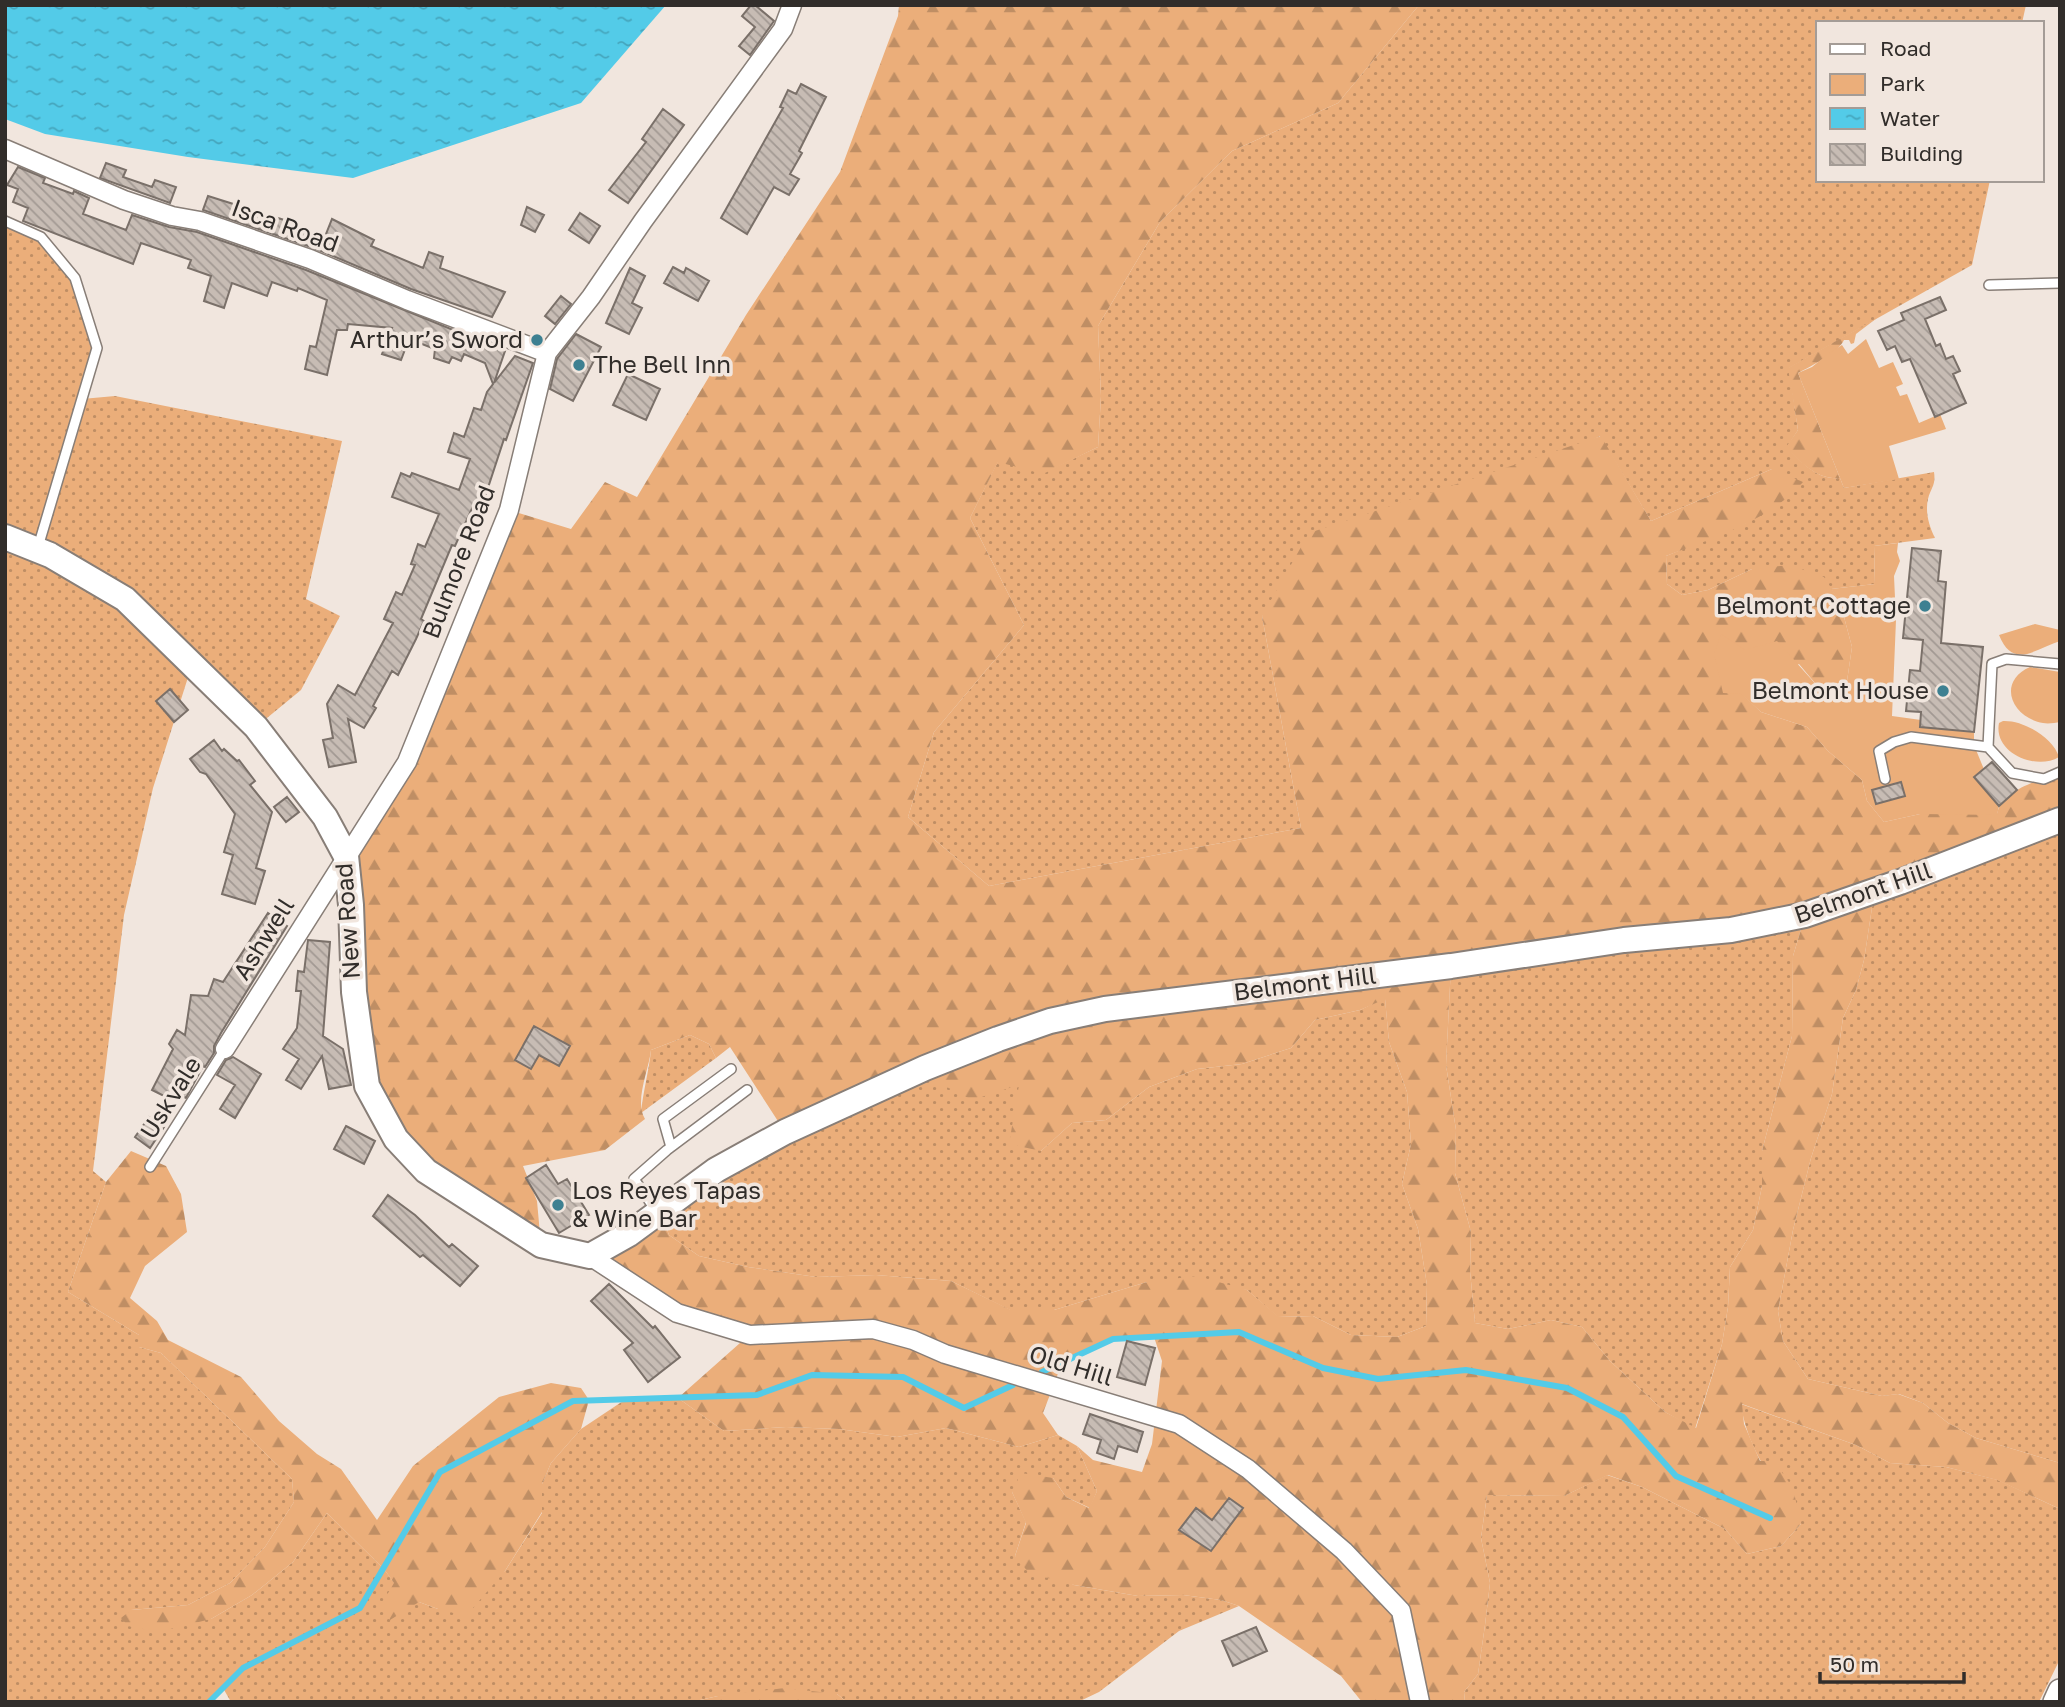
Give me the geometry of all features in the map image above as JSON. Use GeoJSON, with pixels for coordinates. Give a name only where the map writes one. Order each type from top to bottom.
{"type":"FeatureCollection","features":[{"type":"Feature","properties":{"kind":"main road","name":"New Road"},"geometry":{"type":"LineString","coordinates":[[5,537],[37,549],[125,599],[247,718],[325,817],[346,856],[351,905],[354,992],[367,1086],[396,1139],[426,1171],[541,1245],[590,1256]]}},
{"type":"Feature","properties":{"kind":"main road","name":"Belmont Hill"},"geometry":{"type":"LineString","coordinates":[[590,1256],[629,1234],[716,1170],[785,1132],[925,1068],[998,1038],[1050,1021],[1105,1009],[1451,966],[1623,940],[1731,930],[1805,915],[1900,882],[2060,820]]}},
{"type":"Feature","properties":{"kind":"street","name":"Bulmore Road"},"geometry":{"type":"LineString","coordinates":[[346,856],[407,762],[509,510],[547,353],[591,297],[783,29],[792,5]]}},
{"type":"Feature","properties":{"kind":"street","name":"Isca Road"},"geometry":{"type":"LineString","coordinates":[[5,149],[124,200],[172,216],[200,221],[310,259],[407,300],[547,353]]}},
{"type":"Feature","properties":{"kind":"street","name":"Ashwell"},"geometry":{"type":"LineString","coordinates":[[225,1049],[346,856]]}},
{"type":"Feature","properties":{"kind":"street","name":"Old Hill"},"geometry":{"type":"LineString","coordinates":[[590,1256],[677,1313],[750,1335],[873,1329],[914,1340],[958,1358],[1178,1424],[1248,1469],[1343,1551],[1401,1611],[1420,1702]]}},
{"type":"Feature","properties":{"kind":"street"},"geometry":{"type":"LineString","coordinates":[[2055,1702],[2060,1691]]}},
{"type":"Feature","properties":{"kind":"lane"},"geometry":{"type":"LineString","coordinates":[[5,221],[41,237],[75,278],[97,348],[37,549]]}},
{"type":"Feature","properties":{"kind":"lane"},"geometry":{"type":"LineString","coordinates":[[1989,285],[2060,283]]}},
{"type":"Feature","properties":{"kind":"lane"},"geometry":{"type":"LineString","coordinates":[[1988,747],[1992,664],[2006,659],[2060,664]]}},
{"type":"Feature","properties":{"kind":"lane"},"geometry":{"type":"LineString","coordinates":[[1885,779],[1879,751],[1894,742],[1911,737],[1988,747],[2012,773],[2044,779],[2060,772]]}},
{"type":"Feature","properties":{"kind":"lane","name":"Uskvale"},"geometry":{"type":"LineString","coordinates":[[150,1167],[225,1049]]}},
{"type":"Feature","properties":{"kind":"lane"},"geometry":{"type":"LineString","coordinates":[[671,1147],[663,1119],[731,1069]]}},
{"type":"Feature","properties":{"kind":"lane"},"geometry":{"type":"LineString","coordinates":[[658,1214],[634,1179],[671,1147],[747,1090]]}},
{"type":"Feature","properties":{"kind":"green space"},"geometry":{"type":"Polygon","coordinates":[[[899,5],[1419,5],[1338,103],[1232,151],[1160,222],[1098,326],[1101,396],[1098,447],[1043,474],[998,462],[970,518],[1024,625],[934,732],[908,817],[989,886],[1301,828],[1262,616],[1309,533],[1601,436],[1651,521],[1772,469],[1803,482],[1790,496],[1757,518],[1666,556],[1667,584],[1682,595],[1708,590],[1752,569],[1790,565],[1824,577],[1840,602],[1852,647],[1847,681],[1820,689],[1799,664],[1742,694],[1761,712],[1807,727],[1828,751],[1862,780],[1867,801],[1884,822],[1920,814],[1997,814],[2000,805],[2014,792],[2060,772],[2060,807],[1896,872],[1804,904],[1624,940],[1451,966],[1446,1065],[1456,1130],[1455,1173],[1471,1232],[1470,1271],[1475,1323],[1508,1329],[1551,1320],[1582,1327],[1610,1361],[1665,1412],[1696,1428],[1722,1344],[1728,1307],[1730,1267],[1753,1230],[1762,1186],[1762,1151],[1792,1036],[1793,956],[1802,926],[1873,901],[1864,960],[1856,990],[1843,1018],[1832,1094],[1811,1158],[1793,1230],[1778,1311],[1783,1341],[1808,1379],[1882,1396],[1898,1394],[1923,1403],[1948,1423],[1976,1438],[2060,1463],[2060,1509],[1997,1480],[1946,1467],[1890,1463],[1856,1445],[1742,1404],[1744,1424],[1760,1461],[1774,1461],[1793,1488],[1801,1524],[1781,1546],[1747,1554],[1725,1529],[1642,1487],[1608,1475],[1564,1496],[1487,1495],[1481,1538],[1490,1583],[1478,1674],[1464,1692],[1465,1702],[1362,1702],[1341,1676],[1239,1606],[1221,1600],[1183,1595],[1138,1596],[1074,1585],[1029,1573],[1015,1556],[1026,1523],[1012,1492],[1021,1473],[1053,1478],[1066,1497],[1089,1508],[1097,1491],[1077,1446],[1093,1460],[1142,1472],[1152,1444],[1162,1361],[1154,1337],[1113,1339],[1062,1363],[1043,1413],[1058,1435],[1019,1447],[946,1428],[897,1437],[839,1429],[786,1427],[724,1431],[678,1398],[749,1335],[677,1313],[590,1256],[661,1212],[669,1235],[699,1256],[748,1267],[816,1277],[876,1275],[951,1281],[1011,1310],[1054,1310],[1147,1282],[1197,1276],[1247,1290],[1279,1317],[1313,1316],[1351,1335],[1397,1337],[1426,1326],[1427,1285],[1418,1229],[1402,1184],[1411,1144],[1407,1092],[1389,1042],[1385,999],[1360,1010],[1315,1020],[1291,1048],[1242,1064],[1197,1069],[1149,1087],[1106,1120],[1072,1123],[1041,1151],[1009,1144],[1019,1085],[972,1100],[941,1084],[925,1068],[785,1132],[730,1047],[716,1058],[709,1044],[690,1035],[651,1050],[641,1103],[645,1119],[605,1150],[523,1166],[537,1201],[541,1245],[426,1171],[367,1086],[346,856],[407,762],[509,510],[571,529],[605,482],[637,497],[746,315],[840,172],[898,16],[899,5]]]}},
{"type":"Feature","properties":{"kind":"green space"},"geometry":{"type":"Polygon","coordinates":[[[1419,5],[2026,5],[2022,21],[1816,21],[1816,182],[1990,182],[1972,265],[1789,368],[1798,430],[1787,447],[1817,473],[1840,478],[1844,488],[1934,472],[1934,484],[1927,509],[1935,538],[1874,546],[1875,584],[1831,589],[1823,577],[1752,569],[1708,590],[1682,595],[1667,584],[1666,556],[1746,523],[1772,469],[1651,521],[1600,436],[1262,616],[1301,828],[989,886],[908,817],[934,732],[1024,625],[970,518],[998,461],[1043,473],[1098,447],[1101,396],[1098,326],[1160,222],[1232,151],[1338,103],[1419,5]]]}},
{"type":"Feature","properties":{"kind":"green space"},"geometry":{"type":"Polygon","coordinates":[[[5,221],[41,237],[75,278],[97,348],[82,399],[115,396],[342,441],[306,599],[340,616],[301,690],[256,727],[190,671],[153,788],[124,915],[93,1171],[106,1182],[68,1292],[139,1335],[139,1347],[161,1353],[292,1479],[294,1502],[265,1547],[230,1583],[188,1605],[131,1610],[211,1619],[252,1595],[293,1562],[327,1513],[384,1569],[395,1584],[419,1602],[438,1609],[505,1571],[542,1513],[542,1484],[551,1463],[581,1429],[626,1399],[678,1398],[724,1431],[786,1427],[839,1429],[897,1437],[946,1428],[1019,1447],[1058,1435],[1077,1446],[1097,1491],[1090,1508],[1066,1497],[1053,1478],[1012,1492],[1026,1522],[1015,1556],[1074,1585],[1138,1596],[1183,1595],[1221,1600],[1239,1606],[1179,1631],[1099,1692],[1078,1702],[847,1702],[837,1694],[718,1696],[691,1702],[231,1702],[223,1688],[209,1702],[5,1702],[5,221]]]}},
{"type":"Feature","properties":{"kind":"green space"},"geometry":{"type":"Polygon","coordinates":[[[1877,318],[1856,334],[1854,343],[1844,340],[1830,354],[1798,373],[1840,478],[1824,476],[1804,464],[1786,447],[1798,430],[1788,368],[1877,318]]]}},
{"type":"Feature","properties":{"kind":"green space"},"geometry":{"type":"Polygon","coordinates":[[[1866,339],[1879,368],[1893,362],[1903,384],[1896,387],[1900,396],[1907,394],[1919,423],[1940,414],[1946,429],[1889,446],[1899,479],[1844,488],[1798,373],[1812,367],[1842,345],[1848,354],[1866,339]]]}},
{"type":"Feature","properties":{"kind":"green space"},"geometry":{"type":"Polygon","coordinates":[[[1898,543],[1900,561],[1894,576],[1896,620],[1892,716],[1921,720],[1921,727],[1974,732],[1974,745],[1999,806],[1997,815],[1920,814],[1884,822],[1867,801],[1862,780],[1828,751],[1807,727],[1761,712],[1741,694],[1723,693],[1714,654],[1721,634],[1745,650],[1777,641],[1820,689],[1847,681],[1852,647],[1840,602],[1831,589],[1875,584],[1874,546],[1898,543]]]}},
{"type":"Feature","properties":{"kind":"green space"},"geometry":{"type":"Polygon","coordinates":[[[2035,624],[2060,630],[2060,641],[2033,652],[2018,654],[2005,646],[1999,635],[2035,624]]]}},
{"type":"Feature","properties":{"kind":"green space"},"geometry":{"type":"Polygon","coordinates":[[[2030,667],[2060,672],[2060,722],[2032,720],[2016,707],[2012,699],[2013,681],[2030,667]]]}},
{"type":"Feature","properties":{"kind":"green space"},"geometry":{"type":"Polygon","coordinates":[[[1999,723],[2019,723],[2036,731],[2051,743],[2059,757],[2039,762],[2009,751],[1999,734],[1999,723]]]}},
{"type":"Feature","properties":{"kind":"green space"},"geometry":{"type":"Polygon","coordinates":[[[2060,831],[2060,1463],[1976,1438],[1948,1423],[1923,1403],[1899,1394],[1882,1396],[1808,1379],[1783,1341],[1778,1311],[1793,1230],[1811,1158],[1832,1094],[1843,1018],[1856,990],[1864,960],[1873,901],[2060,831]]]}},
{"type":"Feature","properties":{"kind":"green space"},"geometry":{"type":"Polygon","coordinates":[[[1802,926],[1793,956],[1792,1036],[1762,1151],[1762,1186],[1753,1230],[1730,1267],[1728,1307],[1722,1344],[1695,1429],[1665,1412],[1610,1361],[1582,1327],[1551,1320],[1508,1329],[1475,1323],[1470,1271],[1471,1232],[1455,1173],[1456,1130],[1446,1065],[1451,966],[1802,926]]]}},
{"type":"Feature","properties":{"kind":"green space"},"geometry":{"type":"Polygon","coordinates":[[[1385,998],[1389,1042],[1407,1092],[1411,1144],[1402,1184],[1418,1229],[1427,1285],[1426,1326],[1397,1337],[1351,1335],[1313,1316],[1278,1317],[1247,1290],[1147,1282],[1054,1310],[1010,1310],[951,1281],[876,1275],[816,1277],[748,1267],[699,1256],[669,1235],[661,1212],[925,1068],[1020,1085],[1041,1151],[1072,1123],[1106,1120],[1149,1087],[1197,1069],[1242,1064],[1291,1048],[1315,1020],[1360,1010],[1385,998]]]}},
{"type":"Feature","properties":{"kind":"green space"},"geometry":{"type":"Polygon","coordinates":[[[690,1035],[709,1044],[716,1058],[641,1113],[651,1050],[690,1035]]]}},
{"type":"Feature","properties":{"kind":"green space"},"geometry":{"type":"Polygon","coordinates":[[[131,1151],[166,1166],[181,1194],[187,1232],[145,1266],[130,1298],[157,1321],[168,1340],[241,1377],[279,1421],[317,1454],[341,1469],[377,1520],[413,1466],[499,1397],[551,1383],[581,1388],[589,1400],[581,1429],[551,1463],[542,1484],[542,1512],[505,1571],[466,1616],[419,1602],[390,1620],[384,1600],[394,1583],[384,1569],[327,1513],[293,1562],[252,1595],[211,1619],[158,1632],[128,1626],[121,1618],[131,1610],[188,1605],[230,1583],[265,1547],[294,1502],[292,1479],[161,1353],[139,1347],[139,1335],[68,1292],[106,1182],[131,1151]]]}},
{"type":"Feature","properties":{"kind":"green space"},"geometry":{"type":"Polygon","coordinates":[[[1741,1404],[1856,1445],[1890,1463],[1946,1467],[1998,1480],[2060,1509],[2060,1659],[2039,1702],[1465,1702],[1464,1692],[1478,1674],[1490,1583],[1481,1538],[1487,1495],[1564,1496],[1607,1475],[1642,1487],[1725,1529],[1747,1554],[1781,1546],[1801,1524],[1756,1452],[1744,1421],[1741,1404]]]}},
{"type":"Feature","properties":{"kind":"green space"},"geometry":{"type":"Polygon","coordinates":[[[785,1688],[837,1694],[847,1702],[691,1702],[718,1696],[785,1688]]]}},
{"type":"Feature","properties":{"kind":"water"},"geometry":{"type":"Polygon","coordinates":[[[5,5],[666,5],[581,103],[353,178],[188,157],[45,134],[5,119],[5,5]]]}},
{"type":"Feature","properties":{"kind":"building"},"geometry":{"type":"Polygon","coordinates":[[[751,5],[755,5],[774,21],[750,55],[739,46],[755,27],[742,16],[751,5]]]}},
{"type":"Feature","properties":{"kind":"building"},"geometry":{"type":"Polygon","coordinates":[[[801,84],[826,97],[790,174],[799,179],[789,195],[774,187],[747,234],[721,218],[783,108],[780,107],[788,90],[796,94],[801,84]]]}},
{"type":"Feature","properties":{"kind":"building"},"geometry":{"type":"Polygon","coordinates":[[[663,109],[684,125],[628,203],[609,190],[646,142],[642,139],[663,109]]]}},
{"type":"Feature","properties":{"kind":"building"},"geometry":{"type":"Polygon","coordinates":[[[106,163],[126,170],[123,177],[152,187],[155,180],[176,187],[170,203],[100,178],[106,163]]]}},
{"type":"Feature","properties":{"kind":"building"},"geometry":{"type":"Polygon","coordinates":[[[18,167],[45,178],[43,183],[89,198],[83,214],[126,230],[132,215],[169,227],[197,232],[306,270],[505,351],[494,383],[515,356],[533,363],[482,506],[474,504],[455,546],[452,545],[421,619],[424,621],[398,675],[392,671],[364,728],[348,719],[356,762],[329,767],[323,740],[333,738],[327,704],[338,685],[355,695],[393,623],[384,619],[396,592],[402,595],[415,565],[411,564],[418,544],[425,547],[439,514],[392,497],[401,473],[410,477],[412,473],[459,490],[470,459],[448,452],[454,433],[464,437],[474,408],[481,410],[493,384],[485,363],[464,354],[461,361],[452,357],[449,363],[434,358],[435,349],[409,339],[401,360],[382,354],[392,328],[348,324],[347,330],[337,330],[327,375],[305,369],[310,346],[316,347],[327,300],[298,288],[297,291],[272,282],[267,296],[232,283],[224,308],[204,301],[211,276],[188,268],[191,260],[141,243],[133,264],[23,221],[28,208],[13,202],[18,189],[7,185],[18,167]]]}},
{"type":"Feature","properties":{"kind":"building"},"geometry":{"type":"Polygon","coordinates":[[[208,196],[297,224],[295,229],[324,239],[332,219],[374,240],[371,246],[423,268],[429,252],[443,257],[440,268],[505,292],[492,317],[411,289],[314,248],[203,210],[208,196]]]}},
{"type":"Feature","properties":{"kind":"building"},"geometry":{"type":"Polygon","coordinates":[[[527,207],[544,215],[535,232],[521,225],[527,207]]]}},
{"type":"Feature","properties":{"kind":"building"},"geometry":{"type":"Polygon","coordinates":[[[580,213],[600,226],[589,243],[569,230],[580,213]]]}},
{"type":"Feature","properties":{"kind":"building"},"geometry":{"type":"Polygon","coordinates":[[[673,267],[684,273],[686,268],[709,281],[698,301],[664,283],[673,267]]]}},
{"type":"Feature","properties":{"kind":"building"},"geometry":{"type":"Polygon","coordinates":[[[630,268],[645,276],[632,303],[642,308],[629,334],[606,323],[630,268]]]}},
{"type":"Feature","properties":{"kind":"building"},"geometry":{"type":"Polygon","coordinates":[[[561,296],[571,304],[555,324],[545,316],[561,296]]]}},
{"type":"Feature","properties":{"kind":"building"},"geometry":{"type":"Polygon","coordinates":[[[1940,297],[1946,310],[1925,319],[1936,346],[1940,344],[1946,359],[1953,356],[1960,371],[1953,374],[1966,403],[1935,417],[1910,359],[1902,362],[1895,346],[1887,350],[1878,331],[1904,320],[1901,313],[1940,297]]]}},
{"type":"Feature","properties":{"kind":"building"},"geometry":{"type":"Polygon","coordinates":[[[576,334],[601,347],[573,401],[550,389],[557,359],[576,334]]]}},
{"type":"Feature","properties":{"kind":"building"},"geometry":{"type":"Polygon","coordinates":[[[628,374],[660,389],[646,420],[613,405],[628,374]]]}},
{"type":"Feature","properties":{"kind":"building","name":"Belmont House"},"geometry":{"type":"Polygon","coordinates":[[[1912,548],[1941,551],[1938,581],[1946,582],[1941,643],[1983,647],[1974,732],[1920,727],[1921,712],[1906,711],[1910,670],[1920,671],[1923,640],[1903,638],[1912,548]]]}},
{"type":"Feature","properties":{"kind":"building"},"geometry":{"type":"Polygon","coordinates":[[[170,689],[188,710],[174,722],[156,701],[170,689]]]}},
{"type":"Feature","properties":{"kind":"building"},"geometry":{"type":"Polygon","coordinates":[[[214,740],[222,751],[224,749],[239,760],[255,781],[250,785],[272,812],[256,868],[265,871],[255,904],[222,894],[233,855],[224,852],[235,814],[206,774],[200,772],[190,759],[214,740]]]}},
{"type":"Feature","properties":{"kind":"building"},"geometry":{"type":"Polygon","coordinates":[[[1992,762],[2017,790],[1999,806],[1974,777],[1992,762]]]}},
{"type":"Feature","properties":{"kind":"building"},"geometry":{"type":"Polygon","coordinates":[[[1901,782],[1905,796],[1876,804],[1872,790],[1901,782]]]}},
{"type":"Feature","properties":{"kind":"building"},"geometry":{"type":"Polygon","coordinates":[[[287,797],[299,812],[286,822],[274,807],[287,797]]]}},
{"type":"Feature","properties":{"kind":"building"},"geometry":{"type":"Polygon","coordinates":[[[268,913],[287,926],[221,1033],[214,1046],[214,1053],[205,1067],[203,1066],[186,1098],[174,1092],[170,1099],[152,1090],[173,1049],[169,1044],[177,1030],[185,1035],[191,995],[208,996],[214,979],[223,982],[268,913]]]}},
{"type":"Feature","properties":{"kind":"building"},"geometry":{"type":"Polygon","coordinates":[[[308,940],[330,942],[323,1036],[343,1049],[351,1085],[329,1089],[322,1056],[301,1089],[286,1080],[299,1059],[283,1049],[297,1028],[301,991],[296,991],[298,971],[304,972],[308,940]]]}},
{"type":"Feature","properties":{"kind":"building"},"geometry":{"type":"Polygon","coordinates":[[[534,1026],[570,1046],[559,1066],[539,1055],[531,1069],[515,1060],[534,1026]]]}},
{"type":"Feature","properties":{"kind":"building"},"geometry":{"type":"Polygon","coordinates":[[[233,1057],[261,1074],[235,1118],[220,1109],[235,1085],[217,1075],[226,1060],[233,1057]]]}},
{"type":"Feature","properties":{"kind":"building"},"geometry":{"type":"Polygon","coordinates":[[[149,1117],[164,1127],[150,1148],[135,1137],[149,1117]]]}},
{"type":"Feature","properties":{"kind":"building"},"geometry":{"type":"Polygon","coordinates":[[[346,1126],[375,1141],[364,1164],[334,1149],[346,1126]]]}},
{"type":"Feature","properties":{"kind":"building"},"geometry":{"type":"Polygon","coordinates":[[[546,1165],[558,1184],[567,1179],[589,1215],[559,1233],[526,1178],[546,1165]]]}},
{"type":"Feature","properties":{"kind":"building"},"geometry":{"type":"Polygon","coordinates":[[[388,1195],[415,1215],[449,1247],[452,1244],[478,1266],[460,1286],[423,1255],[420,1257],[373,1216],[388,1195]]]}},
{"type":"Feature","properties":{"kind":"building"},"geometry":{"type":"Polygon","coordinates":[[[609,1284],[653,1328],[655,1326],[680,1357],[648,1382],[624,1350],[633,1343],[591,1301],[609,1284]]]}},
{"type":"Feature","properties":{"kind":"building"},"geometry":{"type":"Polygon","coordinates":[[[1127,1341],[1155,1348],[1145,1385],[1117,1377],[1127,1341]]]}},
{"type":"Feature","properties":{"kind":"building"},"geometry":{"type":"Polygon","coordinates":[[[1090,1414],[1143,1432],[1137,1452],[1118,1446],[1114,1459],[1097,1453],[1101,1440],[1083,1434],[1090,1414]]]}},
{"type":"Feature","properties":{"kind":"building"},"geometry":{"type":"Polygon","coordinates":[[[1229,1498],[1243,1508],[1211,1551],[1179,1530],[1196,1508],[1212,1520],[1229,1498]]]}},
{"type":"Feature","properties":{"kind":"building"},"geometry":{"type":"Polygon","coordinates":[[[1256,1627],[1267,1651],[1233,1666],[1222,1641],[1256,1627]]]}},
{"type":"Feature","properties":{"kind":"waterway"},"geometry":{"type":"LineString","coordinates":[[1042,1372],[1113,1339],[1239,1332],[1323,1368],[1378,1379],[1466,1370],[1567,1388],[1623,1417],[1676,1476],[1770,1518]]}},
{"type":"Feature","properties":{"kind":"waterway"},"geometry":{"type":"LineString","coordinates":[[209,1702],[243,1668],[360,1608],[440,1472],[573,1401],[757,1395],[812,1375],[903,1377],[964,1408],[1013,1385]]}},
{"type":"Feature","properties":{"kind":"place","name":"Arthur’s Sword"},"geometry":{"type":"Point","coordinates":[537,340]}},
{"type":"Feature","properties":{"kind":"place","name":"The Bell Inn"},"geometry":{"type":"Point","coordinates":[579,365]}},
{"type":"Feature","properties":{"kind":"place","name":"Belmont Cottage"},"geometry":{"type":"Point","coordinates":[1925,606]}},
{"type":"Feature","properties":{"kind":"place","name":"Belmont House"},"geometry":{"type":"Point","coordinates":[1943,691]}},
{"type":"Feature","properties":{"kind":"place","name":"Los Reyes Tapas & Wine Bar"},"geometry":{"type":"Point","coordinates":[558,1205]}}]}
